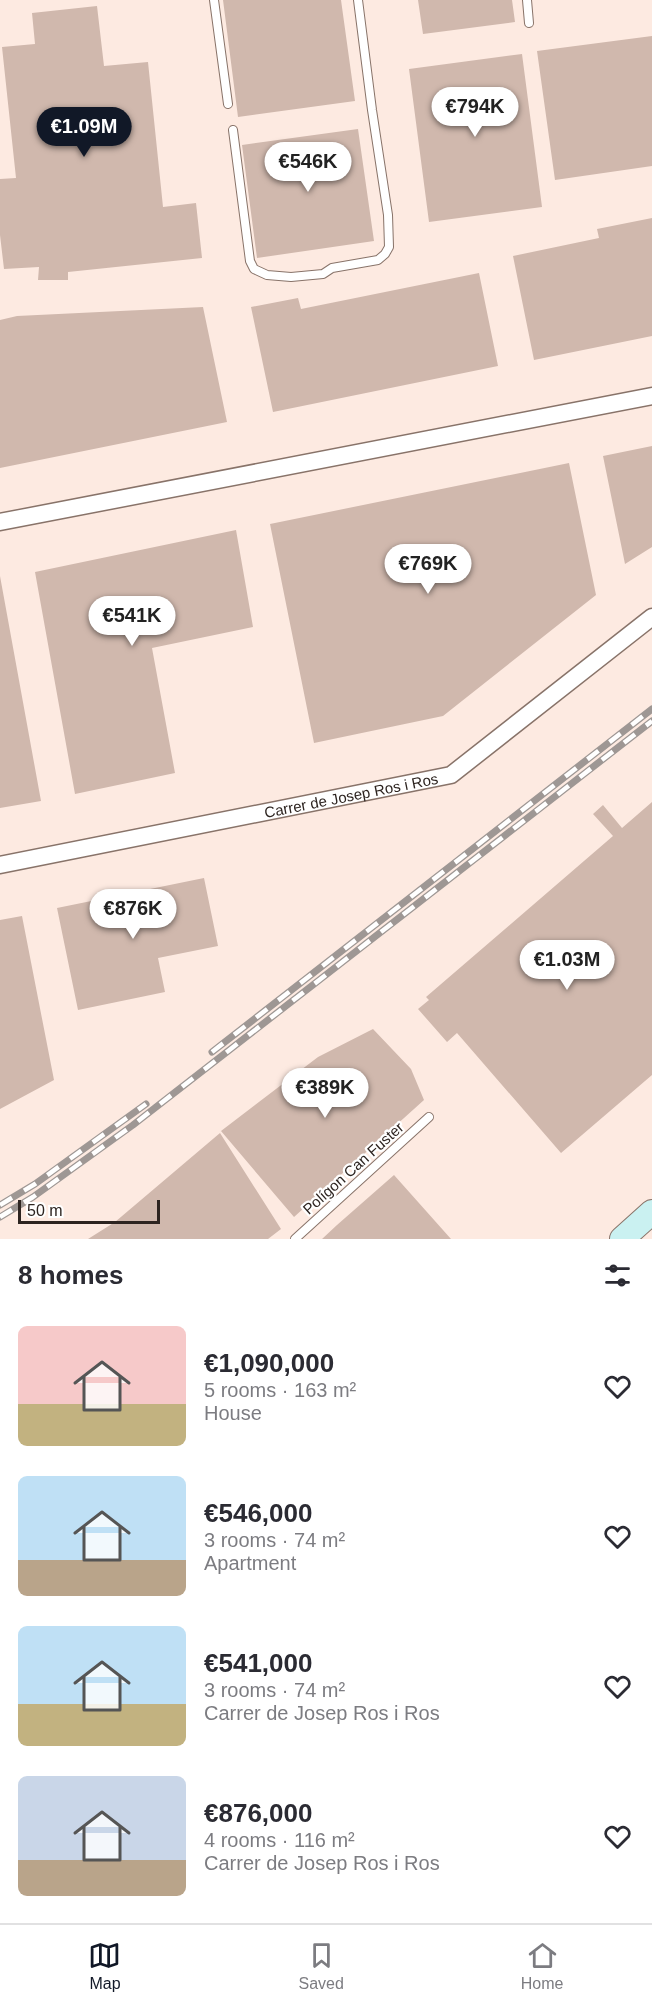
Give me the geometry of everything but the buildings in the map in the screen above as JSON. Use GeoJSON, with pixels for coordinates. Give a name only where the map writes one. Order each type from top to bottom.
{"type":"FeatureCollection","features":[{"type":"Feature","properties":{"kind":"main road"},"geometry":{"type":"LineString","coordinates":[[622,1239],[652,1212]]}},
{"type":"Feature","properties":{"kind":"street"},"geometry":{"type":"LineString","coordinates":[[0,522],[652,396]]}},
{"type":"Feature","properties":{"kind":"street","name":"Carrer de Josep Ros i Ros"},"geometry":{"type":"LineString","coordinates":[[0,865],[451,775],[652,617]]}},
{"type":"Feature","properties":{"kind":"lane"},"geometry":{"type":"LineString","coordinates":[[214,0],[228,104]]}},
{"type":"Feature","properties":{"kind":"lane"},"geometry":{"type":"LineString","coordinates":[[233,130],[250,261],[254,269],[267,275],[291,277],[323,274],[332,268],[378,260],[385,254],[389,247],[390,237],[388,215],[358,0]]}},
{"type":"Feature","properties":{"kind":"lane"},"geometry":{"type":"LineString","coordinates":[[527,0],[530,23]]}},
{"type":"Feature","properties":{"kind":"lane","name":"Polígon Can Fuster"},"geometry":{"type":"LineString","coordinates":[[295,1239],[429,1117]]}},
{"type":"Feature","properties":{"kind":"shaded area"},"geometry":{"type":"Polygon","coordinates":[[[0,0],[652,0],[652,1239],[0,1239],[0,0]]]}},
{"type":"Feature","properties":{"kind":"railway"},"geometry":{"type":"LineString","coordinates":[[212,1052],[652,709]]}},
{"type":"Feature","properties":{"kind":"railway"},"geometry":{"type":"LineString","coordinates":[[0,1217],[33,1197],[133,1125],[652,721]]}},
{"type":"Feature","properties":{"kind":"railway"},"geometry":{"type":"LineString","coordinates":[[0,1205],[35,1184],[146,1104]]}}]}
